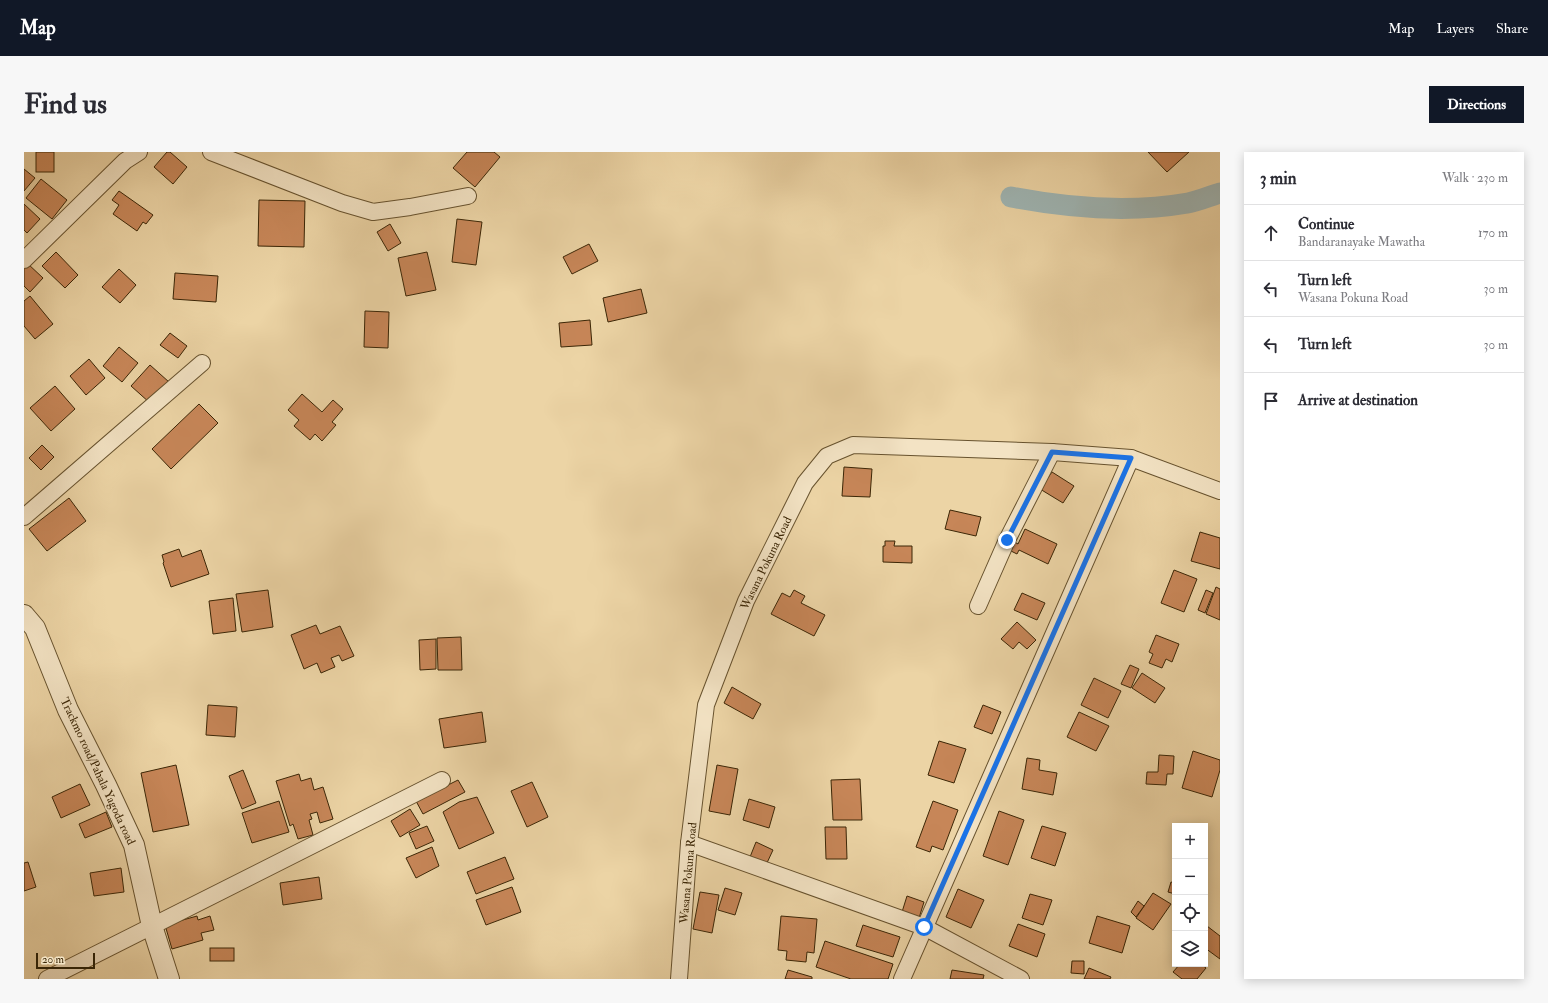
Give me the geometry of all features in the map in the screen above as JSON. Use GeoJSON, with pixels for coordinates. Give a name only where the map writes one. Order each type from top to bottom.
{"type":"FeatureCollection","features":[{"type":"Feature","properties":{"kind":"street"},"geometry":{"type":"LineString","coordinates":[[24,260],[125,161],[139,152]]}},
{"type":"Feature","properties":{"kind":"street"},"geometry":{"type":"LineString","coordinates":[[211,152],[342,203],[372,212],[410,207],[468,196]]}},
{"type":"Feature","properties":{"kind":"street"},"geometry":{"type":"LineString","coordinates":[[24,517],[202,363]]}},
{"type":"Feature","properties":{"kind":"street","name":"Wasana Pokuna Road"},"geometry":{"type":"LineString","coordinates":[[679,979],[689,843],[706,705],[746,602],[805,483],[827,456],[853,445],[1052,452],[1131,458],[1220,491]]}},
{"type":"Feature","properties":{"kind":"street"},"geometry":{"type":"LineString","coordinates":[[978,606],[1007,540],[1052,452]]}},
{"type":"Feature","properties":{"kind":"street"},"geometry":{"type":"LineString","coordinates":[[902,979],[1131,458]]}},
{"type":"Feature","properties":{"kind":"street","name":"Trackmo road/Pahala Yagoda road"},"geometry":{"type":"LineString","coordinates":[[24,615],[35,628],[68,710],[134,845],[152,926],[169,979]]}},
{"type":"Feature","properties":{"kind":"street"},"geometry":{"type":"LineString","coordinates":[[47,979],[442,780]]}},
{"type":"Feature","properties":{"kind":"street"},"geometry":{"type":"LineString","coordinates":[[689,843],[924,927],[1021,979]]}},
{"type":"Feature","properties":{"kind":"building"},"geometry":{"type":"Polygon","coordinates":[[[36,152],[54,152],[54,172],[36,172],[36,152]]]}},
{"type":"Feature","properties":{"kind":"building"},"geometry":{"type":"Polygon","coordinates":[[[167,152],[170,152],[187,167],[173,184],[154,167],[167,152]]]}},
{"type":"Feature","properties":{"kind":"building"},"geometry":{"type":"Polygon","coordinates":[[[467,152],[494,152],[500,157],[475,187],[453,168],[467,152]]]}},
{"type":"Feature","properties":{"kind":"building"},"geometry":{"type":"Polygon","coordinates":[[[1148,152],[1189,152],[1167,172],[1148,152]]]}},
{"type":"Feature","properties":{"kind":"building"},"geometry":{"type":"Polygon","coordinates":[[[24,169],[35,178],[24,191],[24,169]]]}},
{"type":"Feature","properties":{"kind":"building"},"geometry":{"type":"Polygon","coordinates":[[[41,179],[67,200],[52,219],[26,198],[41,179]]]}},
{"type":"Feature","properties":{"kind":"building"},"geometry":{"type":"Polygon","coordinates":[[[119,191],[153,215],[146,224],[143,222],[137,231],[113,214],[119,205],[112,200],[119,191]]]}},
{"type":"Feature","properties":{"kind":"building"},"geometry":{"type":"Polygon","coordinates":[[[259,200],[305,201],[304,247],[258,246],[259,200]]]}},
{"type":"Feature","properties":{"kind":"building"},"geometry":{"type":"Polygon","coordinates":[[[24,204],[40,219],[27,233],[24,230],[24,204]]]}},
{"type":"Feature","properties":{"kind":"building"},"geometry":{"type":"Polygon","coordinates":[[[457,219],[482,222],[476,265],[452,262],[457,219]]]}},
{"type":"Feature","properties":{"kind":"building"},"geometry":{"type":"Polygon","coordinates":[[[390,224],[401,243],[388,251],[377,232],[390,224]]]}},
{"type":"Feature","properties":{"kind":"building"},"geometry":{"type":"Polygon","coordinates":[[[589,244],[598,261],[572,274],[563,257],[589,244]]]}},
{"type":"Feature","properties":{"kind":"building"},"geometry":{"type":"Polygon","coordinates":[[[56,252],[78,275],[65,288],[42,266],[56,252]]]}},
{"type":"Feature","properties":{"kind":"building"},"geometry":{"type":"Polygon","coordinates":[[[427,252],[436,290],[406,296],[398,258],[427,252]]]}},
{"type":"Feature","properties":{"kind":"building"},"geometry":{"type":"Polygon","coordinates":[[[27,263],[43,278],[30,292],[24,286],[24,266],[27,263]]]}},
{"type":"Feature","properties":{"kind":"building"},"geometry":{"type":"Polygon","coordinates":[[[119,269],[136,285],[120,303],[102,287],[119,269]]]}},
{"type":"Feature","properties":{"kind":"building"},"geometry":{"type":"Polygon","coordinates":[[[175,273],[218,276],[216,302],[173,299],[175,273]]]}},
{"type":"Feature","properties":{"kind":"building"},"geometry":{"type":"Polygon","coordinates":[[[641,289],[647,313],[608,322],[603,298],[641,289]]]}},
{"type":"Feature","properties":{"kind":"building"},"geometry":{"type":"Polygon","coordinates":[[[30,296],[53,324],[35,339],[24,326],[24,301],[30,296]]]}},
{"type":"Feature","properties":{"kind":"building"},"geometry":{"type":"Polygon","coordinates":[[[365,311],[389,312],[388,348],[364,347],[365,311]]]}},
{"type":"Feature","properties":{"kind":"building"},"geometry":{"type":"Polygon","coordinates":[[[590,320],[592,345],[561,347],[559,323],[590,320]]]}},
{"type":"Feature","properties":{"kind":"building"},"geometry":{"type":"Polygon","coordinates":[[[170,333],[187,346],[178,358],[160,345],[170,333]]]}},
{"type":"Feature","properties":{"kind":"building"},"geometry":{"type":"Polygon","coordinates":[[[119,347],[138,363],[122,382],[103,366],[119,347]]]}},
{"type":"Feature","properties":{"kind":"building"},"geometry":{"type":"Polygon","coordinates":[[[89,359],[105,378],[86,395],[70,376],[89,359]]]}},
{"type":"Feature","properties":{"kind":"building"},"geometry":{"type":"Polygon","coordinates":[[[150,365],[169,382],[150,403],[131,386],[150,365]]]}},
{"type":"Feature","properties":{"kind":"building"},"geometry":{"type":"Polygon","coordinates":[[[55,386],[75,409],[51,431],[30,408],[55,386]]]}},
{"type":"Feature","properties":{"kind":"building"},"geometry":{"type":"Polygon","coordinates":[[[302,394],[322,412],[333,400],[343,409],[332,422],[336,425],[322,441],[315,434],[310,440],[294,426],[299,420],[288,410],[302,394]]]}},
{"type":"Feature","properties":{"kind":"building"},"geometry":{"type":"Polygon","coordinates":[[[199,404],[218,423],[171,469],[152,449],[199,404]]]}},
{"type":"Feature","properties":{"kind":"building"},"geometry":{"type":"Polygon","coordinates":[[[42,445],[54,457],[41,470],[29,458],[42,445]]]}},
{"type":"Feature","properties":{"kind":"building"},"geometry":{"type":"Polygon","coordinates":[[[844,467],[872,469],[870,497],[842,496],[844,467]]]}},
{"type":"Feature","properties":{"kind":"building"},"geometry":{"type":"Polygon","coordinates":[[[1052,472],[1074,486],[1063,503],[1040,489],[1052,472]]]}},
{"type":"Feature","properties":{"kind":"building"},"geometry":{"type":"Polygon","coordinates":[[[69,498],[86,521],[47,551],[29,529],[69,498]]]}},
{"type":"Feature","properties":{"kind":"building"},"geometry":{"type":"Polygon","coordinates":[[[950,510],[981,517],[976,536],[945,529],[950,510]]]}},
{"type":"Feature","properties":{"kind":"building"},"geometry":{"type":"Polygon","coordinates":[[[1025,529],[1057,544],[1048,564],[1019,550],[1017,554],[1009,550],[1013,541],[1018,544],[1025,529]]]}},
{"type":"Feature","properties":{"kind":"building"},"geometry":{"type":"Polygon","coordinates":[[[1200,532],[1220,538],[1220,569],[1191,561],[1200,532]]]}},
{"type":"Feature","properties":{"kind":"building"},"geometry":{"type":"Polygon","coordinates":[[[885,541],[895,541],[894,546],[912,546],[912,563],[883,562],[883,546],[885,546],[885,541]]]}},
{"type":"Feature","properties":{"kind":"building"},"geometry":{"type":"Polygon","coordinates":[[[179,549],[182,557],[201,550],[209,574],[171,587],[163,563],[162,555],[179,549]]]}},
{"type":"Feature","properties":{"kind":"building"},"geometry":{"type":"Polygon","coordinates":[[[1174,570],[1197,579],[1184,612],[1161,603],[1174,570]]]}},
{"type":"Feature","properties":{"kind":"building"},"geometry":{"type":"Polygon","coordinates":[[[1216,587],[1220,589],[1220,620],[1206,614],[1216,587]]]}},
{"type":"Feature","properties":{"kind":"building"},"geometry":{"type":"Polygon","coordinates":[[[268,590],[273,627],[242,632],[236,594],[268,590]]]}},
{"type":"Feature","properties":{"kind":"building"},"geometry":{"type":"Polygon","coordinates":[[[794,590],[805,596],[801,603],[825,615],[814,636],[771,614],[782,593],[790,597],[794,590]]]}},
{"type":"Feature","properties":{"kind":"building"},"geometry":{"type":"Polygon","coordinates":[[[1206,590],[1213,593],[1205,613],[1198,610],[1206,590]]]}},
{"type":"Feature","properties":{"kind":"building"},"geometry":{"type":"Polygon","coordinates":[[[1022,593],[1045,603],[1037,620],[1014,610],[1022,593]]]}},
{"type":"Feature","properties":{"kind":"building"},"geometry":{"type":"Polygon","coordinates":[[[233,598],[236,631],[213,634],[209,601],[233,598]]]}},
{"type":"Feature","properties":{"kind":"building"},"geometry":{"type":"Polygon","coordinates":[[[1017,622],[1036,640],[1027,649],[1019,642],[1013,649],[1001,639],[1017,622]]]}},
{"type":"Feature","properties":{"kind":"building"},"geometry":{"type":"Polygon","coordinates":[[[316,625],[320,634],[340,626],[354,656],[342,661],[339,655],[331,658],[335,667],[321,673],[317,663],[304,669],[291,635],[316,625]]]}},
{"type":"Feature","properties":{"kind":"building"},"geometry":{"type":"Polygon","coordinates":[[[1156,635],[1179,644],[1172,662],[1166,659],[1162,668],[1149,663],[1153,654],[1149,652],[1156,635]]]}},
{"type":"Feature","properties":{"kind":"building"},"geometry":{"type":"Polygon","coordinates":[[[461,637],[462,670],[438,670],[437,638],[461,637]]]}},
{"type":"Feature","properties":{"kind":"building"},"geometry":{"type":"Polygon","coordinates":[[[436,639],[436,669],[420,670],[419,640],[436,639]]]}},
{"type":"Feature","properties":{"kind":"building"},"geometry":{"type":"Polygon","coordinates":[[[1130,665],[1139,669],[1131,688],[1121,684],[1130,665]]]}},
{"type":"Feature","properties":{"kind":"building"},"geometry":{"type":"Polygon","coordinates":[[[1142,673],[1165,688],[1155,703],[1132,688],[1142,673]]]}},
{"type":"Feature","properties":{"kind":"building"},"geometry":{"type":"Polygon","coordinates":[[[1094,678],[1121,691],[1108,718],[1081,705],[1094,678]]]}},
{"type":"Feature","properties":{"kind":"building"},"geometry":{"type":"Polygon","coordinates":[[[732,687],[761,704],[753,719],[724,703],[732,687]]]}},
{"type":"Feature","properties":{"kind":"building"},"geometry":{"type":"Polygon","coordinates":[[[208,705],[237,707],[235,737],[206,735],[208,705]]]}},
{"type":"Feature","properties":{"kind":"building"},"geometry":{"type":"Polygon","coordinates":[[[983,705],[1001,712],[992,734],[974,727],[983,705]]]}},
{"type":"Feature","properties":{"kind":"building"},"geometry":{"type":"Polygon","coordinates":[[[482,712],[486,742],[444,748],[439,719],[482,712]]]}},
{"type":"Feature","properties":{"kind":"building"},"geometry":{"type":"Polygon","coordinates":[[[1079,712],[1109,726],[1096,751],[1067,737],[1079,712]]]}},
{"type":"Feature","properties":{"kind":"building"},"geometry":{"type":"Polygon","coordinates":[[[939,741],[966,749],[954,783],[928,775],[939,741]]]}},
{"type":"Feature","properties":{"kind":"building"},"geometry":{"type":"Polygon","coordinates":[[[1193,751],[1220,760],[1220,770],[1212,797],[1182,788],[1193,751]]]}},
{"type":"Feature","properties":{"kind":"building"},"geometry":{"type":"Polygon","coordinates":[[[1159,755],[1174,756],[1173,774],[1167,774],[1166,785],[1146,784],[1147,772],[1158,772],[1159,755]]]}},
{"type":"Feature","properties":{"kind":"building"},"geometry":{"type":"Polygon","coordinates":[[[1027,758],[1040,760],[1039,770],[1057,773],[1053,795],[1022,789],[1027,758]]]}},
{"type":"Feature","properties":{"kind":"building"},"geometry":{"type":"Polygon","coordinates":[[[176,765],[189,825],[153,832],[141,773],[176,765]]]}},
{"type":"Feature","properties":{"kind":"building"},"geometry":{"type":"Polygon","coordinates":[[[717,765],[738,769],[730,815],[709,811],[717,765]]]}},
{"type":"Feature","properties":{"kind":"building"},"geometry":{"type":"Polygon","coordinates":[[[243,770],[256,803],[242,809],[229,776],[243,770]]]}},
{"type":"Feature","properties":{"kind":"building"},"geometry":{"type":"Polygon","coordinates":[[[299,774],[301,781],[311,778],[314,790],[323,787],[333,819],[320,823],[317,812],[310,814],[312,819],[309,820],[313,835],[298,839],[293,824],[290,826],[276,781],[299,774]]]}},
{"type":"Feature","properties":{"kind":"building"},"geometry":{"type":"Polygon","coordinates":[[[860,779],[862,820],[833,820],[831,780],[860,779]]]}},
{"type":"Feature","properties":{"kind":"building"},"geometry":{"type":"Polygon","coordinates":[[[458,780],[465,792],[423,814],[416,801],[458,780]]]}},
{"type":"Feature","properties":{"kind":"building"},"geometry":{"type":"Polygon","coordinates":[[[532,782],[548,817],[527,827],[511,791],[532,782]]]}},
{"type":"Feature","properties":{"kind":"building"},"geometry":{"type":"Polygon","coordinates":[[[80,784],[90,805],[61,818],[52,797],[80,784]]]}},
{"type":"Feature","properties":{"kind":"building"},"geometry":{"type":"Polygon","coordinates":[[[477,797],[494,833],[459,849],[443,812],[459,802],[477,797]]]}},
{"type":"Feature","properties":{"kind":"building"},"geometry":{"type":"Polygon","coordinates":[[[749,799],[775,807],[769,828],[743,820],[749,799]]]}},
{"type":"Feature","properties":{"kind":"building"},"geometry":{"type":"Polygon","coordinates":[[[279,801],[289,832],[252,843],[242,813],[279,801]]]}},
{"type":"Feature","properties":{"kind":"building"},"geometry":{"type":"Polygon","coordinates":[[[933,801],[958,810],[943,850],[932,846],[930,852],[916,847],[933,801]]]}},
{"type":"Feature","properties":{"kind":"building"},"geometry":{"type":"Polygon","coordinates":[[[410,809],[420,825],[400,837],[391,821],[410,809]]]}},
{"type":"Feature","properties":{"kind":"building"},"geometry":{"type":"Polygon","coordinates":[[[999,811],[1024,820],[1008,865],[983,856],[999,811]]]}},
{"type":"Feature","properties":{"kind":"building"},"geometry":{"type":"Polygon","coordinates":[[[106,812],[112,827],[85,838],[79,824],[106,812]]]}},
{"type":"Feature","properties":{"kind":"building"},"geometry":{"type":"Polygon","coordinates":[[[427,826],[434,841],[416,849],[409,833],[427,826]]]}},
{"type":"Feature","properties":{"kind":"building"},"geometry":{"type":"Polygon","coordinates":[[[1042,826],[1066,833],[1055,866],[1031,858],[1042,826]]]}},
{"type":"Feature","properties":{"kind":"building"},"geometry":{"type":"Polygon","coordinates":[[[825,827],[846,827],[847,859],[826,859],[825,827]]]}},
{"type":"Feature","properties":{"kind":"building"},"geometry":{"type":"Polygon","coordinates":[[[756,842],[773,850],[766,865],[750,857],[756,842]]]}},
{"type":"Feature","properties":{"kind":"building"},"geometry":{"type":"Polygon","coordinates":[[[432,847],[439,866],[416,878],[406,858],[432,847]]]}},
{"type":"Feature","properties":{"kind":"building"},"geometry":{"type":"Polygon","coordinates":[[[505,857],[514,879],[476,894],[467,872],[505,857]]]}},
{"type":"Feature","properties":{"kind":"building"},"geometry":{"type":"Polygon","coordinates":[[[28,862],[36,887],[24,891],[24,863],[28,862]]]}},
{"type":"Feature","properties":{"kind":"building"},"geometry":{"type":"Polygon","coordinates":[[[121,868],[124,892],[94,896],[90,873],[121,868]]]}},
{"type":"Feature","properties":{"kind":"building"},"geometry":{"type":"Polygon","coordinates":[[[319,877],[322,899],[283,905],[280,883],[319,877]]]}},
{"type":"Feature","properties":{"kind":"building"},"geometry":{"type":"Polygon","coordinates":[[[1171,882],[1172,882],[1172,893],[1168,892],[1171,882]]]}},
{"type":"Feature","properties":{"kind":"building"},"geometry":{"type":"Polygon","coordinates":[[[512,887],[521,912],[486,925],[476,900],[512,887]]]}},
{"type":"Feature","properties":{"kind":"building"},"geometry":{"type":"Polygon","coordinates":[[[725,888],[742,893],[735,915],[718,910],[725,888]]]}},
{"type":"Feature","properties":{"kind":"building"},"geometry":{"type":"Polygon","coordinates":[[[958,889],[984,900],[971,928],[946,917],[958,889]]]}},
{"type":"Feature","properties":{"kind":"building"},"geometry":{"type":"Polygon","coordinates":[[[700,892],[719,895],[712,933],[693,929],[700,892]]]}},
{"type":"Feature","properties":{"kind":"building"},"geometry":{"type":"Polygon","coordinates":[[[1153,893],[1171,904],[1153,930],[1136,918],[1153,893]]]}},
{"type":"Feature","properties":{"kind":"building"},"geometry":{"type":"Polygon","coordinates":[[[1030,894],[1052,900],[1043,925],[1022,918],[1030,894]]]}},
{"type":"Feature","properties":{"kind":"building"},"geometry":{"type":"Polygon","coordinates":[[[907,896],[924,902],[919,918],[902,912],[907,896]]]}},
{"type":"Feature","properties":{"kind":"building"},"geometry":{"type":"Polygon","coordinates":[[[1138,901],[1144,906],[1136,917],[1131,912],[1138,901]]]}},
{"type":"Feature","properties":{"kind":"building"},"geometry":{"type":"Polygon","coordinates":[[[197,916],[198,920],[210,916],[214,930],[201,933],[203,940],[172,949],[165,925],[197,916]]]}},
{"type":"Feature","properties":{"kind":"building"},"geometry":{"type":"Polygon","coordinates":[[[781,916],[817,919],[814,953],[807,952],[806,962],[786,960],[787,951],[778,950],[781,916]]]}},
{"type":"Feature","properties":{"kind":"building"},"geometry":{"type":"Polygon","coordinates":[[[1097,916],[1130,926],[1122,953],[1089,943],[1097,916]]]}},
{"type":"Feature","properties":{"kind":"building"},"geometry":{"type":"Polygon","coordinates":[[[1018,924],[1045,934],[1037,957],[1009,946],[1018,924]]]}},
{"type":"Feature","properties":{"kind":"building"},"geometry":{"type":"Polygon","coordinates":[[[863,925],[900,937],[893,957],[856,946],[863,925]]]}},
{"type":"Feature","properties":{"kind":"building"},"geometry":{"type":"Polygon","coordinates":[[[1208,927],[1220,936],[1220,959],[1208,950],[1208,927]]]}},
{"type":"Feature","properties":{"kind":"building"},"geometry":{"type":"Polygon","coordinates":[[[825,941],[893,964],[888,979],[851,979],[816,967],[825,941]]]}},
{"type":"Feature","properties":{"kind":"building"},"geometry":{"type":"Polygon","coordinates":[[[210,948],[234,948],[234,961],[210,961],[210,948]]]}},
{"type":"Feature","properties":{"kind":"building"},"geometry":{"type":"Polygon","coordinates":[[[1072,961],[1084,961],[1084,974],[1071,973],[1072,961]]]}},
{"type":"Feature","properties":{"kind":"building"},"geometry":{"type":"Polygon","coordinates":[[[1177,967],[1206,968],[1197,979],[1182,979],[1173,972],[1177,967]]]}},
{"type":"Feature","properties":{"kind":"building"},"geometry":{"type":"Polygon","coordinates":[[[1089,968],[1111,977],[1110,979],[1084,979],[1089,968]]]}},
{"type":"Feature","properties":{"kind":"building"},"geometry":{"type":"Polygon","coordinates":[[[788,970],[812,977],[812,979],[785,979],[788,970]]]}},
{"type":"Feature","properties":{"kind":"building"},"geometry":{"type":"Polygon","coordinates":[[[952,970],[984,975],[983,979],[950,979],[952,970]]]}},
{"type":"Feature","properties":{"kind":"waterway"},"geometry":{"type":"LineString","coordinates":[[1011,197],[1055,204],[1099,208],[1144,208],[1188,203],[1220,193]]}},
{"type":"Feature","properties":{"kind":"route"},"geometry":{"type":"LineString","coordinates":[[924,927],[1131,458],[1052,452],[1007,540]]}}]}
